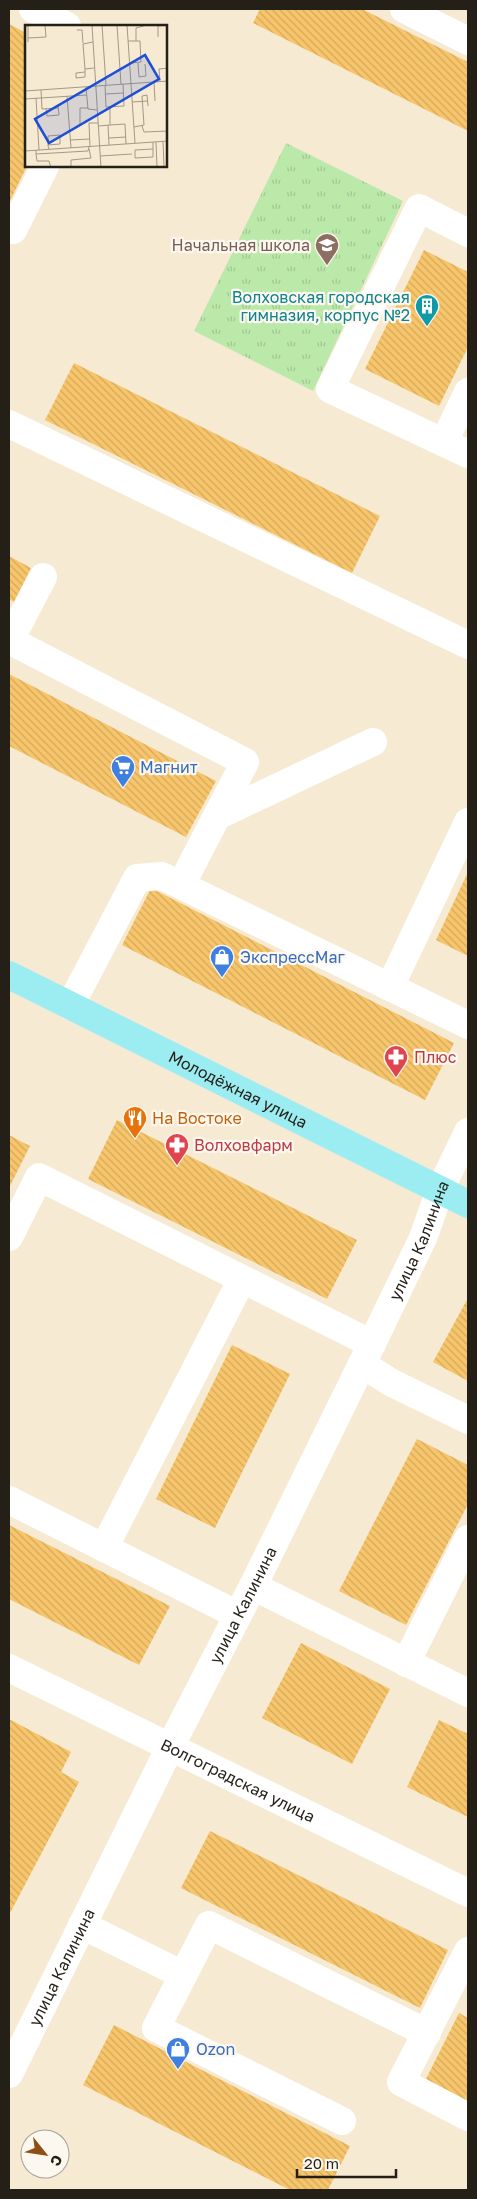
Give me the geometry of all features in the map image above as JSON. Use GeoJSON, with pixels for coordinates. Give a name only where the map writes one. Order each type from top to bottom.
{"type":"FeatureCollection","features":[{"type":"Feature","properties":{"kind":"main road","name":"Молодёжная улица"},"geometry":{"type":"LineString","coordinates":[[9,975],[468,1204]]}},
{"type":"Feature","properties":{"kind":"street"},"geometry":{"type":"LineString","coordinates":[[33,9],[65,25]]}},
{"type":"Feature","properties":{"kind":"street"},"geometry":{"type":"LineString","coordinates":[[404,9],[468,41]]}},
{"type":"Feature","properties":{"kind":"street"},"geometry":{"type":"LineString","coordinates":[[9,228],[12,230],[43,168]]}},
{"type":"Feature","properties":{"kind":"street"},"geometry":{"type":"LineString","coordinates":[[468,233],[418,208],[330,390],[468,454]]}},
{"type":"Feature","properties":{"kind":"street"},"geometry":{"type":"LineString","coordinates":[[444,442],[468,392]]}},
{"type":"Feature","properties":{"kind":"street"},"geometry":{"type":"LineString","coordinates":[[9,424],[468,645]]}},
{"type":"Feature","properties":{"kind":"street"},"geometry":{"type":"LineString","coordinates":[[43,577],[9,640],[245,762],[181,886]]}},
{"type":"Feature","properties":{"kind":"street"},"geometry":{"type":"LineString","coordinates":[[217,816],[373,742]]}},
{"type":"Feature","properties":{"kind":"street"},"geometry":{"type":"LineString","coordinates":[[390,987],[468,822]]}},
{"type":"Feature","properties":{"kind":"street"},"geometry":{"type":"LineString","coordinates":[[70,1006],[137,878],[162,876],[468,1025]]}},
{"type":"Feature","properties":{"kind":"street","name":"улица Калинина"},"geometry":{"type":"LineString","coordinates":[[9,2074],[367,1354],[423,1238],[440,1190],[468,1132]]}},
{"type":"Feature","properties":{"kind":"street"},"geometry":{"type":"LineString","coordinates":[[11,1229],[39,1177],[242,1279],[367,1354],[392,1383],[468,1420]]}},
{"type":"Feature","properties":{"kind":"street"},"geometry":{"type":"LineString","coordinates":[[104,1548],[242,1279]]}},
{"type":"Feature","properties":{"kind":"street"},"geometry":{"type":"LineString","coordinates":[[9,1500],[238,1615]]}},
{"type":"Feature","properties":{"kind":"street"},"geometry":{"type":"LineString","coordinates":[[406,1662],[468,1539]]}},
{"type":"Feature","properties":{"kind":"street"},"geometry":{"type":"LineString","coordinates":[[253,1586],[468,1693]]}},
{"type":"Feature","properties":{"kind":"street","name":"Волгоградская улица"},"geometry":{"type":"LineString","coordinates":[[9,1668],[468,1892]]}},
{"type":"Feature","properties":{"kind":"street"},"geometry":{"type":"LineString","coordinates":[[342,2121],[156,2028],[209,1924],[427,2033]]}},
{"type":"Feature","properties":{"kind":"street"},"geometry":{"type":"LineString","coordinates":[[82,1925],[184,1975]]}},
{"type":"Feature","properties":{"kind":"street"},"geometry":{"type":"LineString","coordinates":[[468,1951],[401,2082],[468,2117]]}},
{"type":"Feature","properties":{"kind":"green space"},"geometry":{"type":"Polygon","coordinates":[[[286,143],[403,201],[313,391],[194,331],[286,143]]]}},
{"type":"Feature","properties":{"kind":"building"},"geometry":{"type":"Polygon","coordinates":[[[260,9],[362,9],[468,62],[468,131],[253,23],[260,9]]]}},
{"type":"Feature","properties":{"kind":"building"},"geometry":{"type":"Polygon","coordinates":[[[9,24],[25,32],[26,168],[9,203],[9,24]]]}},
{"type":"Feature","properties":{"kind":"building","name":"Волховская городская гимназия, корпус №2"},"geometry":{"type":"Polygon","coordinates":[[[424,250],[468,272],[468,347],[439,406],[365,369],[424,250]]]}},
{"type":"Feature","properties":{"kind":"building"},"geometry":{"type":"Polygon","coordinates":[[[74,363],[380,516],[352,573],[45,420],[74,363]]]}},
{"type":"Feature","properties":{"kind":"building"},"geometry":{"type":"Polygon","coordinates":[[[9,556],[31,568],[14,602],[9,599],[9,556]]]}},
{"type":"Feature","properties":{"kind":"building"},"geometry":{"type":"Polygon","coordinates":[[[9,674],[216,781],[186,837],[9,746],[9,674]]]}},
{"type":"Feature","properties":{"kind":"building"},"geometry":{"type":"Polygon","coordinates":[[[468,872],[468,956],[436,940],[468,872]]]}},
{"type":"Feature","properties":{"kind":"building"},"geometry":{"type":"Polygon","coordinates":[[[151,888],[454,1043],[425,1100],[122,945],[151,888]]]}},
{"type":"Feature","properties":{"kind":"building"},"geometry":{"type":"Polygon","coordinates":[[[117,1120],[357,1240],[327,1299],[88,1179],[117,1120]]]}},
{"type":"Feature","properties":{"kind":"building"},"geometry":{"type":"Polygon","coordinates":[[[9,1135],[30,1146],[9,1188],[9,1135]]]}},
{"type":"Feature","properties":{"kind":"building"},"geometry":{"type":"Polygon","coordinates":[[[468,1298],[468,1381],[433,1362],[468,1298]]]}},
{"type":"Feature","properties":{"kind":"building"},"geometry":{"type":"Polygon","coordinates":[[[232,1345],[290,1374],[215,1528],[156,1499],[232,1345]]]}},
{"type":"Feature","properties":{"kind":"building"},"geometry":{"type":"Polygon","coordinates":[[[417,1439],[468,1465],[468,1504],[406,1625],[339,1591],[417,1439]]]}},
{"type":"Feature","properties":{"kind":"building"},"geometry":{"type":"Polygon","coordinates":[[[9,1525],[170,1606],[139,1665],[9,1599],[9,1525]]]}},
{"type":"Feature","properties":{"kind":"building"},"geometry":{"type":"Polygon","coordinates":[[[301,1643],[390,1689],[352,1764],[262,1718],[301,1643]]]}},
{"type":"Feature","properties":{"kind":"building"},"geometry":{"type":"Polygon","coordinates":[[[9,1719],[71,1752],[61,1772],[79,1782],[9,1915],[9,1719]]]}},
{"type":"Feature","properties":{"kind":"building"},"geometry":{"type":"Polygon","coordinates":[[[439,1720],[468,1734],[468,1817],[407,1787],[439,1720]]]}},
{"type":"Feature","properties":{"kind":"building"},"geometry":{"type":"Polygon","coordinates":[[[210,1831],[448,1950],[420,2008],[181,1888],[210,1831]]]}},
{"type":"Feature","properties":{"kind":"building"},"geometry":{"type":"Polygon","coordinates":[[[459,2013],[468,2018],[468,2101],[426,2079],[459,2013]]]}},
{"type":"Feature","properties":{"kind":"building"},"geometry":{"type":"Polygon","coordinates":[[[114,2025],[350,2146],[328,2190],[290,2190],[83,2085],[114,2025]]]}},
{"type":"Feature","properties":{"kind":"place","name":"Начальная школа"},"geometry":{"type":"Point","coordinates":[327,266]}},
{"type":"Feature","properties":{"kind":"place","name":"Волховская городская гимназия, корпус №2"},"geometry":{"type":"Point","coordinates":[427,327]}},
{"type":"Feature","properties":{"kind":"place","name":"Магнит"},"geometry":{"type":"Point","coordinates":[123,788]}},
{"type":"Feature","properties":{"kind":"place","name":"ЭкспрессМаг"},"geometry":{"type":"Point","coordinates":[222,978]}},
{"type":"Feature","properties":{"kind":"place","name":"Плюс"},"geometry":{"type":"Point","coordinates":[396,1078]}},
{"type":"Feature","properties":{"kind":"place","name":"На Востоке"},"geometry":{"type":"Point","coordinates":[135,1139]}},
{"type":"Feature","properties":{"kind":"place","name":"Волховфарм"},"geometry":{"type":"Point","coordinates":[177,1166]}},
{"type":"Feature","properties":{"kind":"place","name":"Ozon"},"geometry":{"type":"Point","coordinates":[178,2070]}}]}
